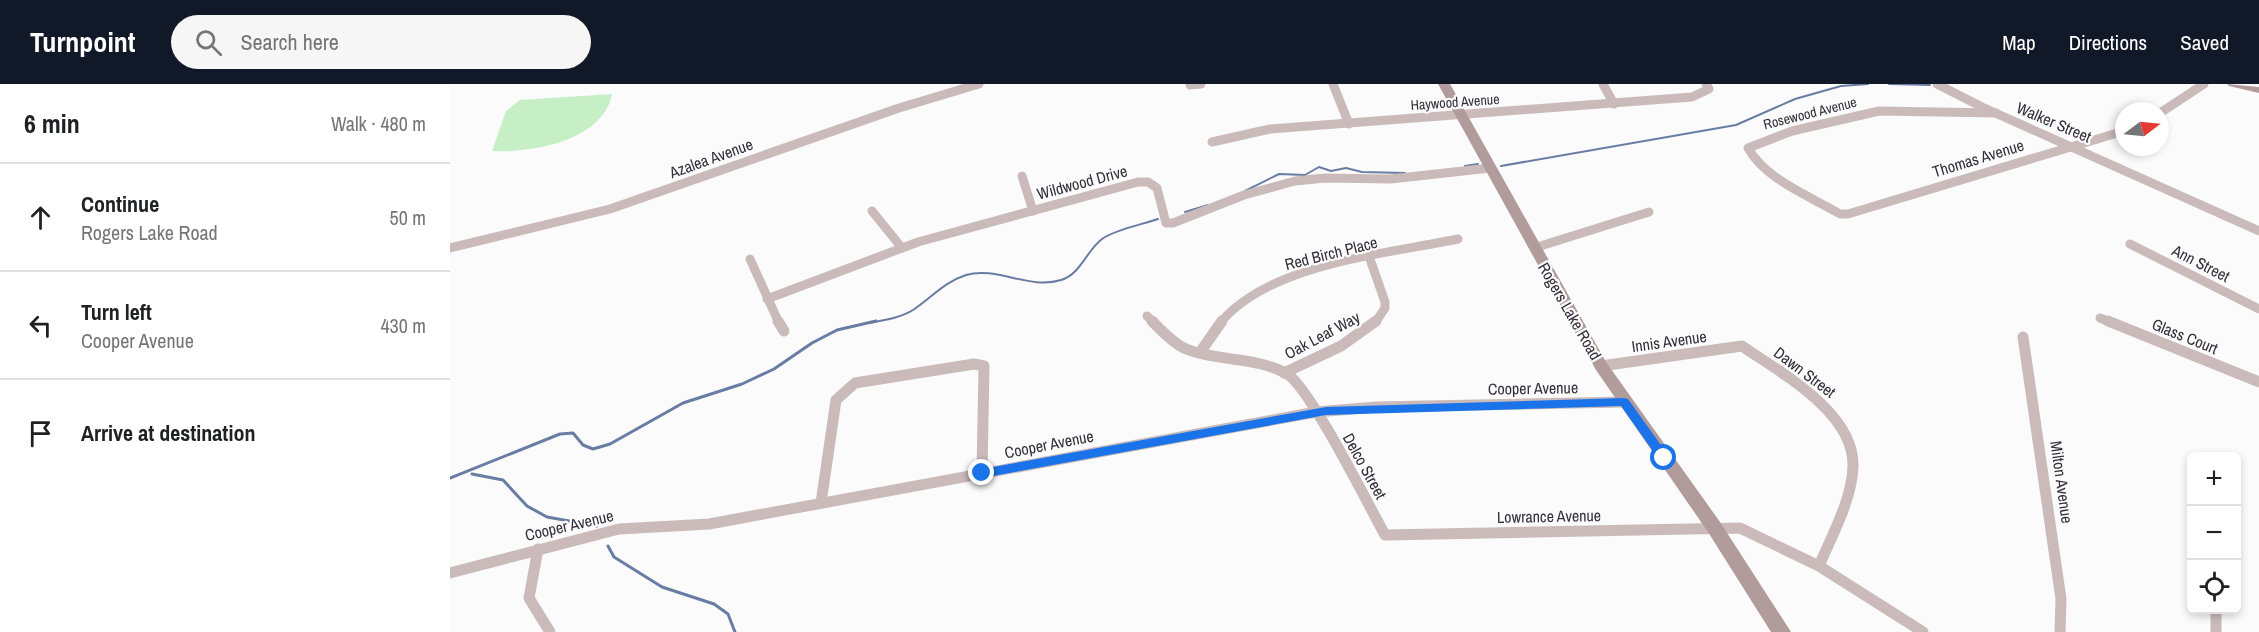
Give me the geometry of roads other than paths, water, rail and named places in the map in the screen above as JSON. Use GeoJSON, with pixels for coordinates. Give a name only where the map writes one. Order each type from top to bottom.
{"type":"FeatureCollection","features":[{"type":"Feature","properties":{"kind":"main road","name":"Rogers Lake Road"},"geometry":{"type":"LineString","coordinates":[[1444,84],[1601,366],[1713,527],[1782,632]]}},
{"type":"Feature","properties":{"kind":"main road"},"geometry":{"type":"LineString","coordinates":[[2233,84],[2259,90]]}},
{"type":"Feature","properties":{"kind":"street","name":"Azalea Avenue"},"geometry":{"type":"LineString","coordinates":[[450,248],[610,209],[899,108],[979,84]]}},
{"type":"Feature","properties":{"kind":"street"},"geometry":{"type":"LineString","coordinates":[[1190,85],[1201,84]]}},
{"type":"Feature","properties":{"kind":"street"},"geometry":{"type":"LineString","coordinates":[[1333,84],[1349,124]]}},
{"type":"Feature","properties":{"kind":"street"},"geometry":{"type":"LineString","coordinates":[[1603,84],[1614,104]]}},
{"type":"Feature","properties":{"kind":"street","name":"Haywood Avenue"},"geometry":{"type":"LineString","coordinates":[[1212,142],[1270,129],[1614,104],[1702,95],[1709,89],[1706,84]]}},
{"type":"Feature","properties":{"kind":"street","name":"Walker Street"},"geometry":{"type":"LineString","coordinates":[[1937,84],[1996,113],[2259,231]]}},
{"type":"Feature","properties":{"kind":"street"},"geometry":{"type":"LineString","coordinates":[[2169,107],[2204,84]]}},
{"type":"Feature","properties":{"kind":"street","name":"Rosewood Avenue"},"geometry":{"type":"LineString","coordinates":[[1840,214],[1757,162],[1748,148],[1751,144],[1765,138],[1872,112],[1896,110],[1996,113]]}},
{"type":"Feature","properties":{"kind":"street","name":"Thomas Avenue"},"geometry":{"type":"LineString","coordinates":[[1840,214],[1848,214],[2115,134]]}},
{"type":"Feature","properties":{"kind":"street","name":"Wildwood Drive"},"geometry":{"type":"LineString","coordinates":[[767,299],[902,248],[1125,185],[1148,182],[1157,188],[1166,223],[1173,223],[1254,192],[1295,181],[1325,177],[1392,179],[1490,168]]}},
{"type":"Feature","properties":{"kind":"street"},"geometry":{"type":"LineString","coordinates":[[1022,176],[1033,211]]}},
{"type":"Feature","properties":{"kind":"street"},"geometry":{"type":"LineString","coordinates":[[872,211],[902,248]]}},
{"type":"Feature","properties":{"kind":"street"},"geometry":{"type":"LineString","coordinates":[[1534,248],[1650,212]]}},
{"type":"Feature","properties":{"kind":"street","name":"Red Birch Place"},"geometry":{"type":"LineString","coordinates":[[1201,351],[1212,333],[1237,306],[1274,284],[1302,273],[1458,239]]}},
{"type":"Feature","properties":{"kind":"street","name":"Ann Street"},"geometry":{"type":"LineString","coordinates":[[2130,244],[2259,309]]}},
{"type":"Feature","properties":{"kind":"street","name":"Oak Leaf Way"},"geometry":{"type":"LineString","coordinates":[[1284,373],[1362,334],[1377,322],[1385,308],[1383,292],[1370,259]]}},
{"type":"Feature","properties":{"kind":"street"},"geometry":{"type":"LineString","coordinates":[[750,260],[784,330]]}},
{"type":"Feature","properties":{"kind":"street"},"geometry":{"type":"LineString","coordinates":[[1147,316],[1185,348],[1284,373]]}},
{"type":"Feature","properties":{"kind":"street","name":"Glass Court"},"geometry":{"type":"LineString","coordinates":[[2100,318],[2259,382]]}},
{"type":"Feature","properties":{"kind":"street","name":"Milton Avenue"},"geometry":{"type":"LineString","coordinates":[[2023,337],[2061,598],[2060,632]]}},
{"type":"Feature","properties":{"kind":"street","name":"Innis Avenue"},"geometry":{"type":"LineString","coordinates":[[1601,366],[1742,346]]}},
{"type":"Feature","properties":{"kind":"street","name":"Dawn Street"},"geometry":{"type":"LineString","coordinates":[[1742,346],[1824,406],[1837,420],[1850,441],[1852,471],[1836,525],[1819,566]]}},
{"type":"Feature","properties":{"kind":"street"},"geometry":{"type":"LineString","coordinates":[[821,503],[836,400],[855,383],[974,364],[984,366],[982,473]]}},
{"type":"Feature","properties":{"kind":"street","name":"Delco Street"},"geometry":{"type":"LineString","coordinates":[[1284,373],[1301,388],[1316,412],[1385,535]]}},
{"type":"Feature","properties":{"kind":"street","name":"Cooper Avenue"},"geometry":{"type":"LineString","coordinates":[[450,573],[619,529],[710,524],[1316,412],[1376,407],[1624,402]]}},
{"type":"Feature","properties":{"kind":"street"},"geometry":{"type":"LineString","coordinates":[[1713,527],[1740,528],[1819,566],[1923,632]]}},
{"type":"Feature","properties":{"kind":"street","name":"Lowrance Avenue"},"geometry":{"type":"LineString","coordinates":[[1385,535],[1640,531],[1713,527]]}},
{"type":"Feature","properties":{"kind":"street"},"geometry":{"type":"LineString","coordinates":[[538,549],[529,598],[550,632]]}},
{"type":"Feature","properties":{"kind":"street"},"geometry":{"type":"LineString","coordinates":[[2216,614],[2216,632]]}},
{"type":"Feature","properties":{"kind":"waterway"},"geometry":{"type":"LineString","coordinates":[[1501,166],[1736,125],[1795,99],[1841,86],[1868,84]]}},
{"type":"Feature","properties":{"kind":"waterway"},"geometry":{"type":"LineString","coordinates":[[1889,84],[1930,85]]}},
{"type":"Feature","properties":{"kind":"waterway"},"geometry":{"type":"LineString","coordinates":[[1465,166],[1478,164]]}},
{"type":"Feature","properties":{"kind":"waterway"},"geometry":{"type":"LineString","coordinates":[[1245,191],[1279,174],[1305,175],[1319,167],[1331,171],[1346,168],[1362,172],[1405,173]]}},
{"type":"Feature","properties":{"kind":"waterway"},"geometry":{"type":"LineString","coordinates":[[1185,212],[1208,205]]}},
{"type":"Feature","properties":{"kind":"waterway"},"geometry":{"type":"LineString","coordinates":[[869,323],[908,313],[944,286],[966,275],[989,273],[1037,282],[1061,280],[1074,273],[1102,239],[1121,230],[1158,219]]}},
{"type":"Feature","properties":{"kind":"waterway"},"geometry":{"type":"LineString","coordinates":[[450,478],[560,434],[573,433],[583,445],[593,449],[610,444],[683,403],[742,384],[774,369],[812,343],[837,330],[876,321]]}},
{"type":"Feature","properties":{"kind":"waterway"},"geometry":{"type":"LineString","coordinates":[[472,474],[503,480],[527,506],[547,517],[597,526]]}},
{"type":"Feature","properties":{"kind":"waterway"},"geometry":{"type":"LineString","coordinates":[[608,546],[614,557],[662,587],[714,604],[728,614],[735,632]]}}]}
